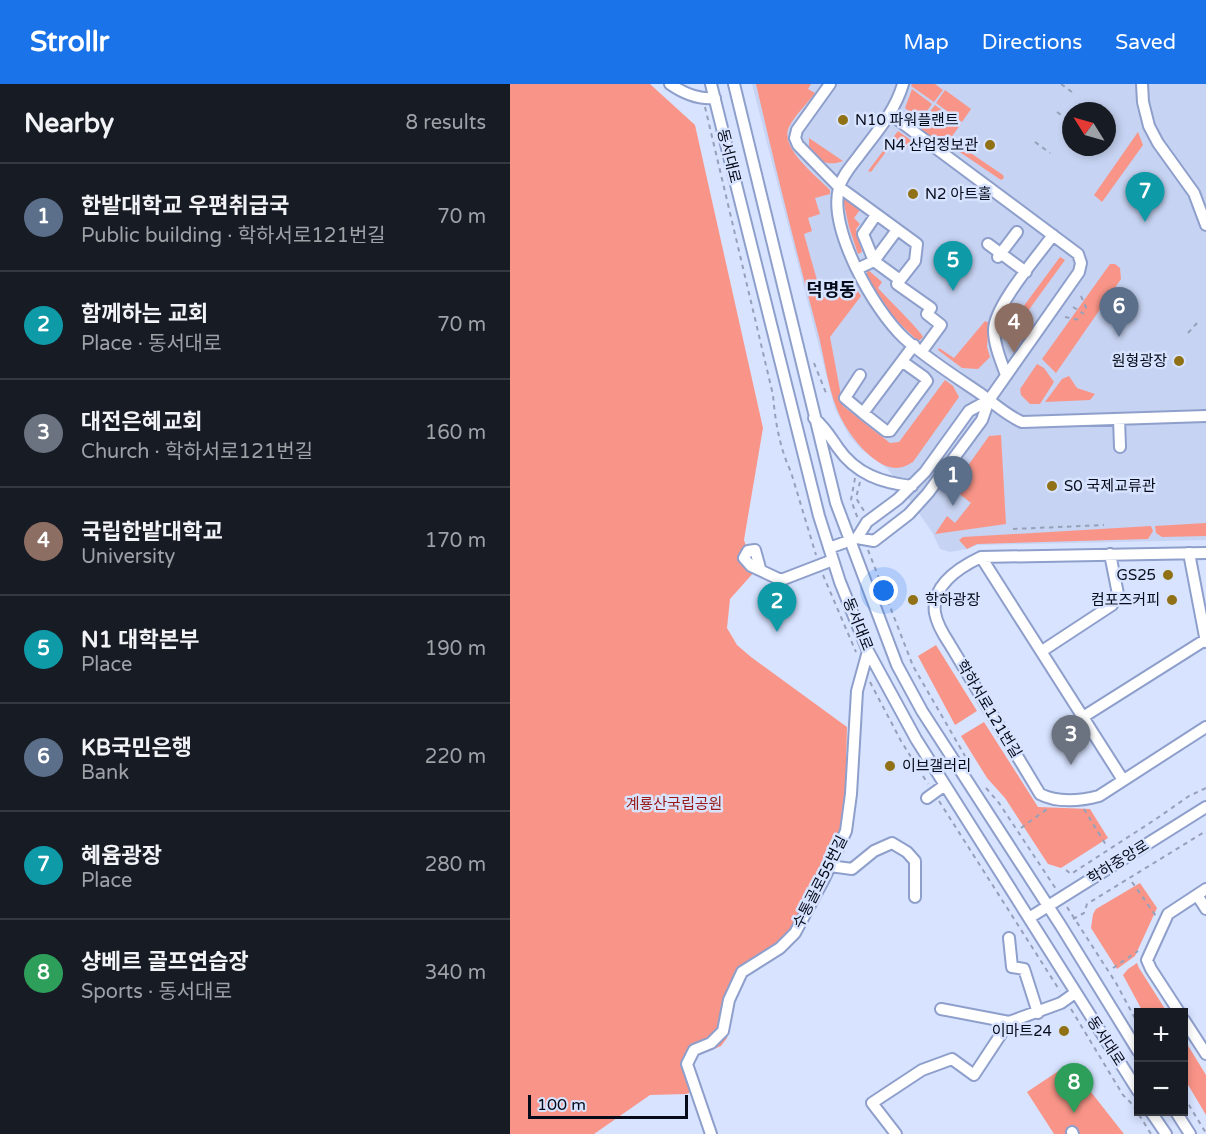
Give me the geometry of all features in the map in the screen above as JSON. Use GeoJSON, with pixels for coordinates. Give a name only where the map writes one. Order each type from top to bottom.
{"type":"FeatureCollection","features":[{"type":"Feature","properties":{"kind":"street"},"geometry":{"type":"LineString","coordinates":[[670,84],[680,91],[701,98],[715,98]]}},
{"type":"Feature","properties":{"kind":"street","name":"동서대로"},"geometry":{"type":"LineString","coordinates":[[711,84],[817,508],[833,560],[868,651],[922,751],[1134,1085]]}},
{"type":"Feature","properties":{"kind":"street","name":"동서대로"},"geometry":{"type":"LineString","coordinates":[[734,84],[836,503],[853,539],[897,665],[922,711],[1048,906],[1134,1046]]}},
{"type":"Feature","properties":{"kind":"street"},"geometry":{"type":"LineString","coordinates":[[830,84],[797,130],[795,138],[798,145],[839,187],[916,244],[915,261],[897,284],[931,309],[927,314],[941,326],[903,362],[863,413]]}},
{"type":"Feature","properties":{"kind":"street"},"geometry":{"type":"LineString","coordinates":[[903,84],[890,114],[846,173],[839,187],[837,205],[840,228],[857,269],[874,302],[904,338],[989,399],[1006,414],[1022,422],[1206,416]]}},
{"type":"Feature","properties":{"kind":"street"},"geometry":{"type":"LineString","coordinates":[[1142,84],[1143,102],[1149,126],[1194,193],[1206,225]]}},
{"type":"Feature","properties":{"kind":"street"},"geometry":{"type":"LineString","coordinates":[[829,548],[853,539],[874,541],[909,514],[928,493],[982,420],[989,399],[1079,272],[1081,263],[1078,254],[890,114]]}},
{"type":"Feature","properties":{"kind":"street"},"geometry":{"type":"LineString","coordinates":[[876,215],[863,234],[874,261],[900,280]]}},
{"type":"Feature","properties":{"kind":"street"},"geometry":{"type":"LineString","coordinates":[[857,269],[874,261],[897,230]]}},
{"type":"Feature","properties":{"kind":"street"},"geometry":{"type":"LineString","coordinates":[[999,255],[1017,232]]}},
{"type":"Feature","properties":{"kind":"street"},"geometry":{"type":"LineString","coordinates":[[1006,375],[998,352],[994,329],[998,312],[1053,235]]}},
{"type":"Feature","properties":{"kind":"street"},"geometry":{"type":"LineString","coordinates":[[988,244],[999,255],[1026,272]]}},
{"type":"Feature","properties":{"kind":"street"},"geometry":{"type":"LineString","coordinates":[[860,375],[845,398],[886,431],[890,431],[927,381],[903,362]]}},
{"type":"Feature","properties":{"kind":"street"},"geometry":{"type":"LineString","coordinates":[[853,539],[867,522],[912,486],[925,472],[969,411],[989,399]]}},
{"type":"Feature","properties":{"kind":"street"},"geometry":{"type":"LineString","coordinates":[[814,417],[828,431],[846,458],[864,473],[888,483],[912,486]]}},
{"type":"Feature","properties":{"kind":"street"},"geometry":{"type":"LineString","coordinates":[[1119,419],[1120,447]]}},
{"type":"Feature","properties":{"kind":"street"},"geometry":{"type":"LineString","coordinates":[[1083,717],[1205,641],[1189,553]]}},
{"type":"Feature","properties":{"kind":"street","name":"학하서로121번길"},"geometry":{"type":"LineString","coordinates":[[1206,553],[981,557],[966,564],[946,580],[938,594],[934,611],[938,624],[949,643],[1040,794],[1050,799],[1087,800],[1099,796],[1206,727]]}},
{"type":"Feature","properties":{"kind":"street"},"geometry":{"type":"LineString","coordinates":[[1042,651],[1112,605],[1118,594],[1110,554]]}},
{"type":"Feature","properties":{"kind":"street"},"geometry":{"type":"LineString","coordinates":[[981,557],[1123,780]]}},
{"type":"Feature","properties":{"kind":"street"},"geometry":{"type":"LineString","coordinates":[[760,568],[781,580],[833,560]]}},
{"type":"Feature","properties":{"kind":"street","name":"수통골로55번길"},"geometry":{"type":"LineString","coordinates":[[711,1134],[687,1064],[694,1050],[711,1043],[723,1031],[729,1000],[742,972],[780,948],[795,933],[846,831],[851,794],[857,691],[868,651]]}},
{"type":"Feature","properties":{"kind":"street"},"geometry":{"type":"LineString","coordinates":[[931,794],[945,785]]}},
{"type":"Feature","properties":{"kind":"street","name":"학하중앙로"},"geometry":{"type":"LineString","coordinates":[[1029,918],[1206,807]]}},
{"type":"Feature","properties":{"kind":"street"},"geometry":{"type":"LineString","coordinates":[[830,866],[852,869],[874,851],[892,843],[907,852],[915,861],[915,897]]}},
{"type":"Feature","properties":{"kind":"street"},"geometry":{"type":"LineString","coordinates":[[1176,1008],[1150,969],[1147,960],[1168,914],[1201,892],[1206,909]]}},
{"type":"Feature","properties":{"kind":"street"},"geometry":{"type":"LineString","coordinates":[[1010,938],[1012,967],[1024,969],[1038,1013]]}},
{"type":"Feature","properties":{"kind":"street"},"geometry":{"type":"LineString","coordinates":[[940,1009],[1009,1022],[1061,1003],[1075,993]]}},
{"type":"Feature","properties":{"kind":"street"},"geometry":{"type":"LineString","coordinates":[[896,1134],[872,1103],[922,1070],[952,1059],[974,1075],[1009,1022]]}},
{"type":"Feature","properties":{"kind":"street"},"geometry":{"type":"LineString","coordinates":[[1188,1026],[1206,1054]]}},
{"type":"Feature","properties":{"kind":"street"},"geometry":{"type":"LineString","coordinates":[[1154,1116],[1166,1134]]}},
{"type":"Feature","properties":{"kind":"street"},"geometry":{"type":"LineString","coordinates":[[1179,1116],[1190,1134]]}},
{"type":"Feature","properties":{"kind":"path"},"geometry":{"type":"LineString","coordinates":[[1061,84],[1072,92]]}},
{"type":"Feature","properties":{"kind":"path"},"geometry":{"type":"LineString","coordinates":[[1057,112],[1062,116]]}},
{"type":"Feature","properties":{"kind":"path"},"geometry":{"type":"LineString","coordinates":[[708,121],[773,396],[786,461],[817,557]]}},
{"type":"Feature","properties":{"kind":"path"},"geometry":{"type":"LineString","coordinates":[[1035,142],[1050,153]]}},
{"type":"Feature","properties":{"kind":"path"},"geometry":{"type":"LineString","coordinates":[[1081,296],[1087,310]]}},
{"type":"Feature","properties":{"kind":"path"},"geometry":{"type":"LineString","coordinates":[[1073,307],[1084,314]]}},
{"type":"Feature","properties":{"kind":"path"},"geometry":{"type":"LineString","coordinates":[[1065,317],[1080,320]]}},
{"type":"Feature","properties":{"kind":"path"},"geometry":{"type":"LineString","coordinates":[[1188,333],[1197,323]]}},
{"type":"Feature","properties":{"kind":"path"},"geometry":{"type":"LineString","coordinates":[[856,473],[851,500],[856,516]]}},
{"type":"Feature","properties":{"kind":"path"},"geometry":{"type":"LineString","coordinates":[[862,476],[856,498],[864,511]]}},
{"type":"Feature","properties":{"kind":"path"},"geometry":{"type":"LineString","coordinates":[[846,501],[856,498]]}},
{"type":"Feature","properties":{"kind":"path"},"geometry":{"type":"LineString","coordinates":[[1013,529],[1104,525]]}},
{"type":"Feature","properties":{"kind":"path"},"geometry":{"type":"LineString","coordinates":[[873,568],[914,666],[966,758]]}},
{"type":"Feature","properties":{"kind":"path"},"geometry":{"type":"LineString","coordinates":[[824,576],[859,659]]}},
{"type":"Feature","properties":{"kind":"path"},"geometry":{"type":"LineString","coordinates":[[871,684],[931,794],[1061,993]]}},
{"type":"Feature","properties":{"kind":"path"},"geometry":{"type":"LineString","coordinates":[[982,784],[999,803],[1042,868]]}},
{"type":"Feature","properties":{"kind":"path"},"geometry":{"type":"LineString","coordinates":[[1066,870],[1071,874],[1189,796],[1206,788]]}},
{"type":"Feature","properties":{"kind":"path"},"geometry":{"type":"LineString","coordinates":[[1082,805],[1106,845]]}},
{"type":"Feature","properties":{"kind":"path"},"geometry":{"type":"LineString","coordinates":[[1021,828],[1051,806]]}},
{"type":"Feature","properties":{"kind":"path"},"geometry":{"type":"LineString","coordinates":[[1134,1017],[1116,983],[1074,918],[1084,913],[1087,904],[1206,831]]}},
{"type":"Feature","properties":{"kind":"path"},"geometry":{"type":"LineString","coordinates":[[1132,882],[1158,919]]}},
{"type":"Feature","properties":{"kind":"path"},"geometry":{"type":"LineString","coordinates":[[1113,968],[1146,946]]}},
{"type":"Feature","properties":{"kind":"path"},"geometry":{"type":"LineString","coordinates":[[1072,1010],[1118,1087],[1133,1105],[1151,1134]]}},
{"type":"Feature","properties":{"kind":"path"},"geometry":{"type":"LineString","coordinates":[[1188,1103],[1206,1132]]}},
{"type":"Feature","properties":{"kind":"shaded area"},"geometry":{"type":"Polygon","coordinates":[[[752,84],[1206,84],[1206,540],[977,545],[950,552],[940,549],[932,532],[888,469],[861,449],[850,437],[835,409],[752,84]]]}},
{"type":"Feature","properties":{"kind":"green space","name":"계룡산국립공원"},"geometry":{"type":"Polygon","coordinates":[[[510,84],[650,84],[695,125],[763,428],[744,540],[755,571],[730,599],[727,628],[737,645],[751,657],[847,727],[842,831],[828,864],[793,931],[777,947],[758,958],[739,988],[731,1012],[727,1038],[721,1046],[699,1055],[695,1061],[692,1070],[697,1090],[686,1094],[650,1095],[594,1134],[510,1134],[510,84]]]}},
{"type":"Feature","properties":{"kind":"green space"},"geometry":{"type":"Polygon","coordinates":[[[756,84],[811,84],[808,89],[815,93],[789,127],[787,135],[789,144],[801,161],[830,190],[830,194],[815,198],[820,214],[808,218],[812,231],[804,234],[822,298],[851,289],[857,290],[861,296],[830,337],[843,406],[890,443],[899,442],[945,380],[953,386],[959,397],[913,462],[905,466],[896,468],[887,466],[869,455],[852,436],[837,409],[756,84]]]}},
{"type":"Feature","properties":{"kind":"green space"},"geometry":{"type":"Polygon","coordinates":[[[912,84],[935,84],[943,90],[934,102],[911,86],[912,84]]]}},
{"type":"Feature","properties":{"kind":"green space"},"geometry":{"type":"Polygon","coordinates":[[[912,89],[932,104],[920,121],[905,108],[912,89]]]}},
{"type":"Feature","properties":{"kind":"green space"},"geometry":{"type":"Polygon","coordinates":[[[945,90],[971,109],[962,122],[936,103],[945,90]]]}},
{"type":"Feature","properties":{"kind":"green space"},"geometry":{"type":"Polygon","coordinates":[[[935,105],[961,124],[950,139],[1003,175],[1004,178],[1001,180],[948,144],[945,147],[918,127],[935,105]]]}},
{"type":"Feature","properties":{"kind":"green space"},"geometry":{"type":"Polygon","coordinates":[[[898,131],[912,141],[906,149],[894,141],[871,172],[868,171],[898,131]]]}},
{"type":"Feature","properties":{"kind":"green space"},"geometry":{"type":"Polygon","coordinates":[[[1138,132],[1143,145],[1102,202],[1094,195],[1138,132]]]}},
{"type":"Feature","properties":{"kind":"green space"},"geometry":{"type":"Polygon","coordinates":[[[809,138],[843,161],[828,163],[820,160],[809,150],[809,138]]]}},
{"type":"Feature","properties":{"kind":"green space"},"geometry":{"type":"Polygon","coordinates":[[[843,199],[848,200],[860,210],[854,218],[860,224],[856,229],[862,252],[858,254],[849,227],[843,199]]]}},
{"type":"Feature","properties":{"kind":"green space"},"geometry":{"type":"Polygon","coordinates":[[[1060,257],[1065,260],[1028,311],[1023,307],[1060,257]]]}},
{"type":"Feature","properties":{"kind":"green space"},"geometry":{"type":"Polygon","coordinates":[[[1110,264],[1115,264],[1120,268],[1121,279],[1056,373],[1042,359],[1110,264]]]}},
{"type":"Feature","properties":{"kind":"green space"},"geometry":{"type":"Polygon","coordinates":[[[867,269],[882,282],[878,288],[921,333],[923,337],[920,340],[917,340],[902,326],[885,307],[871,287],[867,269]]]}},
{"type":"Feature","properties":{"kind":"green space"},"geometry":{"type":"Polygon","coordinates":[[[985,321],[989,323],[987,347],[990,357],[978,369],[962,368],[938,350],[939,348],[954,358],[985,321]]]}},
{"type":"Feature","properties":{"kind":"green space"},"geometry":{"type":"Polygon","coordinates":[[[1037,364],[1044,368],[1054,382],[1040,404],[1030,404],[1021,395],[1020,389],[1037,364]]]}},
{"type":"Feature","properties":{"kind":"green space"},"geometry":{"type":"Polygon","coordinates":[[[1069,376],[1077,388],[1095,394],[1090,400],[1045,402],[1062,379],[1069,376]]]}},
{"type":"Feature","properties":{"kind":"green space"},"geometry":{"type":"Polygon","coordinates":[[[1001,435],[1006,524],[935,534],[947,516],[955,523],[971,503],[952,488],[989,436],[1001,435]]]}},
{"type":"Feature","properties":{"kind":"green space"},"geometry":{"type":"Polygon","coordinates":[[[1206,523],[1206,536],[1162,537],[1156,533],[1155,526],[1206,523]]]}},
{"type":"Feature","properties":{"kind":"green space"},"geometry":{"type":"Polygon","coordinates":[[[1151,526],[1153,531],[1148,539],[977,544],[967,549],[959,540],[963,537],[1151,526]]]}},
{"type":"Feature","properties":{"kind":"green space"},"geometry":{"type":"Polygon","coordinates":[[[936,645],[977,711],[955,725],[918,656],[936,645]]]}},
{"type":"Feature","properties":{"kind":"green space"},"geometry":{"type":"Polygon","coordinates":[[[984,722],[1038,807],[1090,809],[1108,838],[1061,868],[1048,864],[1005,798],[987,778],[961,736],[984,722]]]}},
{"type":"Feature","properties":{"kind":"green space"},"geometry":{"type":"Polygon","coordinates":[[[1140,883],[1157,908],[1135,956],[1117,969],[1091,928],[1093,914],[1096,909],[1140,883]]]}},
{"type":"Feature","properties":{"kind":"green space"},"geometry":{"type":"Polygon","coordinates":[[[1137,963],[1164,1008],[1141,1008],[1123,975],[1137,963]]]}},
{"type":"Feature","properties":{"kind":"green space"},"geometry":{"type":"Polygon","coordinates":[[[1188,1046],[1206,1075],[1206,1115],[1188,1085],[1188,1046]]]}},
{"type":"Feature","properties":{"kind":"green space"},"geometry":{"type":"Polygon","coordinates":[[[1069,1064],[1124,1134],[1054,1134],[1027,1092],[1069,1064]]]}},
{"type":"Feature","properties":{"kind":"place","name":"N10 파워플랜트"},"geometry":{"type":"Point","coordinates":[843,120]}},
{"type":"Feature","properties":{"kind":"place","name":"N4 산업정보관"},"geometry":{"type":"Point","coordinates":[990,145]}},
{"type":"Feature","properties":{"kind":"place","name":"N2 아트홀"},"geometry":{"type":"Point","coordinates":[913,194]}},
{"type":"Feature","properties":{"kind":"place","name":"혜윰광장"},"geometry":{"type":"Point","coordinates":[1145,222]}},
{"type":"Feature","properties":{"kind":"place","name":"N1 대학본부"},"geometry":{"type":"Point","coordinates":[953,291]}},
{"type":"Feature","properties":{"kind":"place","name":"KB국민은행"},"geometry":{"type":"Point","coordinates":[1119,337]}},
{"type":"Feature","properties":{"kind":"place","name":"국립한밭대학교"},"geometry":{"type":"Point","coordinates":[1014,353]}},
{"type":"Feature","properties":{"kind":"place","name":"원형광장"},"geometry":{"type":"Point","coordinates":[1179,361]}},
{"type":"Feature","properties":{"kind":"place","name":"S0 국제교류관"},"geometry":{"type":"Point","coordinates":[1052,486]}},
{"type":"Feature","properties":{"kind":"place","name":"한밭대학교 우편취급국"},"geometry":{"type":"Point","coordinates":[953,506]}},
{"type":"Feature","properties":{"kind":"place","name":"GS25"},"geometry":{"type":"Point","coordinates":[1168,575]}},
{"type":"Feature","properties":{"kind":"place","name":"학하광장"},"geometry":{"type":"Point","coordinates":[913,600]}},
{"type":"Feature","properties":{"kind":"place","name":"컴포즈커피"},"geometry":{"type":"Point","coordinates":[1172,600]}},
{"type":"Feature","properties":{"kind":"place","name":"함께하는 교회"},"geometry":{"type":"Point","coordinates":[777,632]}},
{"type":"Feature","properties":{"kind":"place","name":"대전은혜교회"},"geometry":{"type":"Point","coordinates":[1071,765]}},
{"type":"Feature","properties":{"kind":"place","name":"이브갤러리"},"geometry":{"type":"Point","coordinates":[890,766]}},
{"type":"Feature","properties":{"kind":"place","name":"이마트24"},"geometry":{"type":"Point","coordinates":[1064,1031]}},
{"type":"Feature","properties":{"kind":"place","name":"샹베르 골프연습장"},"geometry":{"type":"Point","coordinates":[1074,1113]}},
{"type":"Feature","properties":{"kind":"district","name":"덕명동"},"geometry":{"type":"Point","coordinates":[831,290]}}]}
